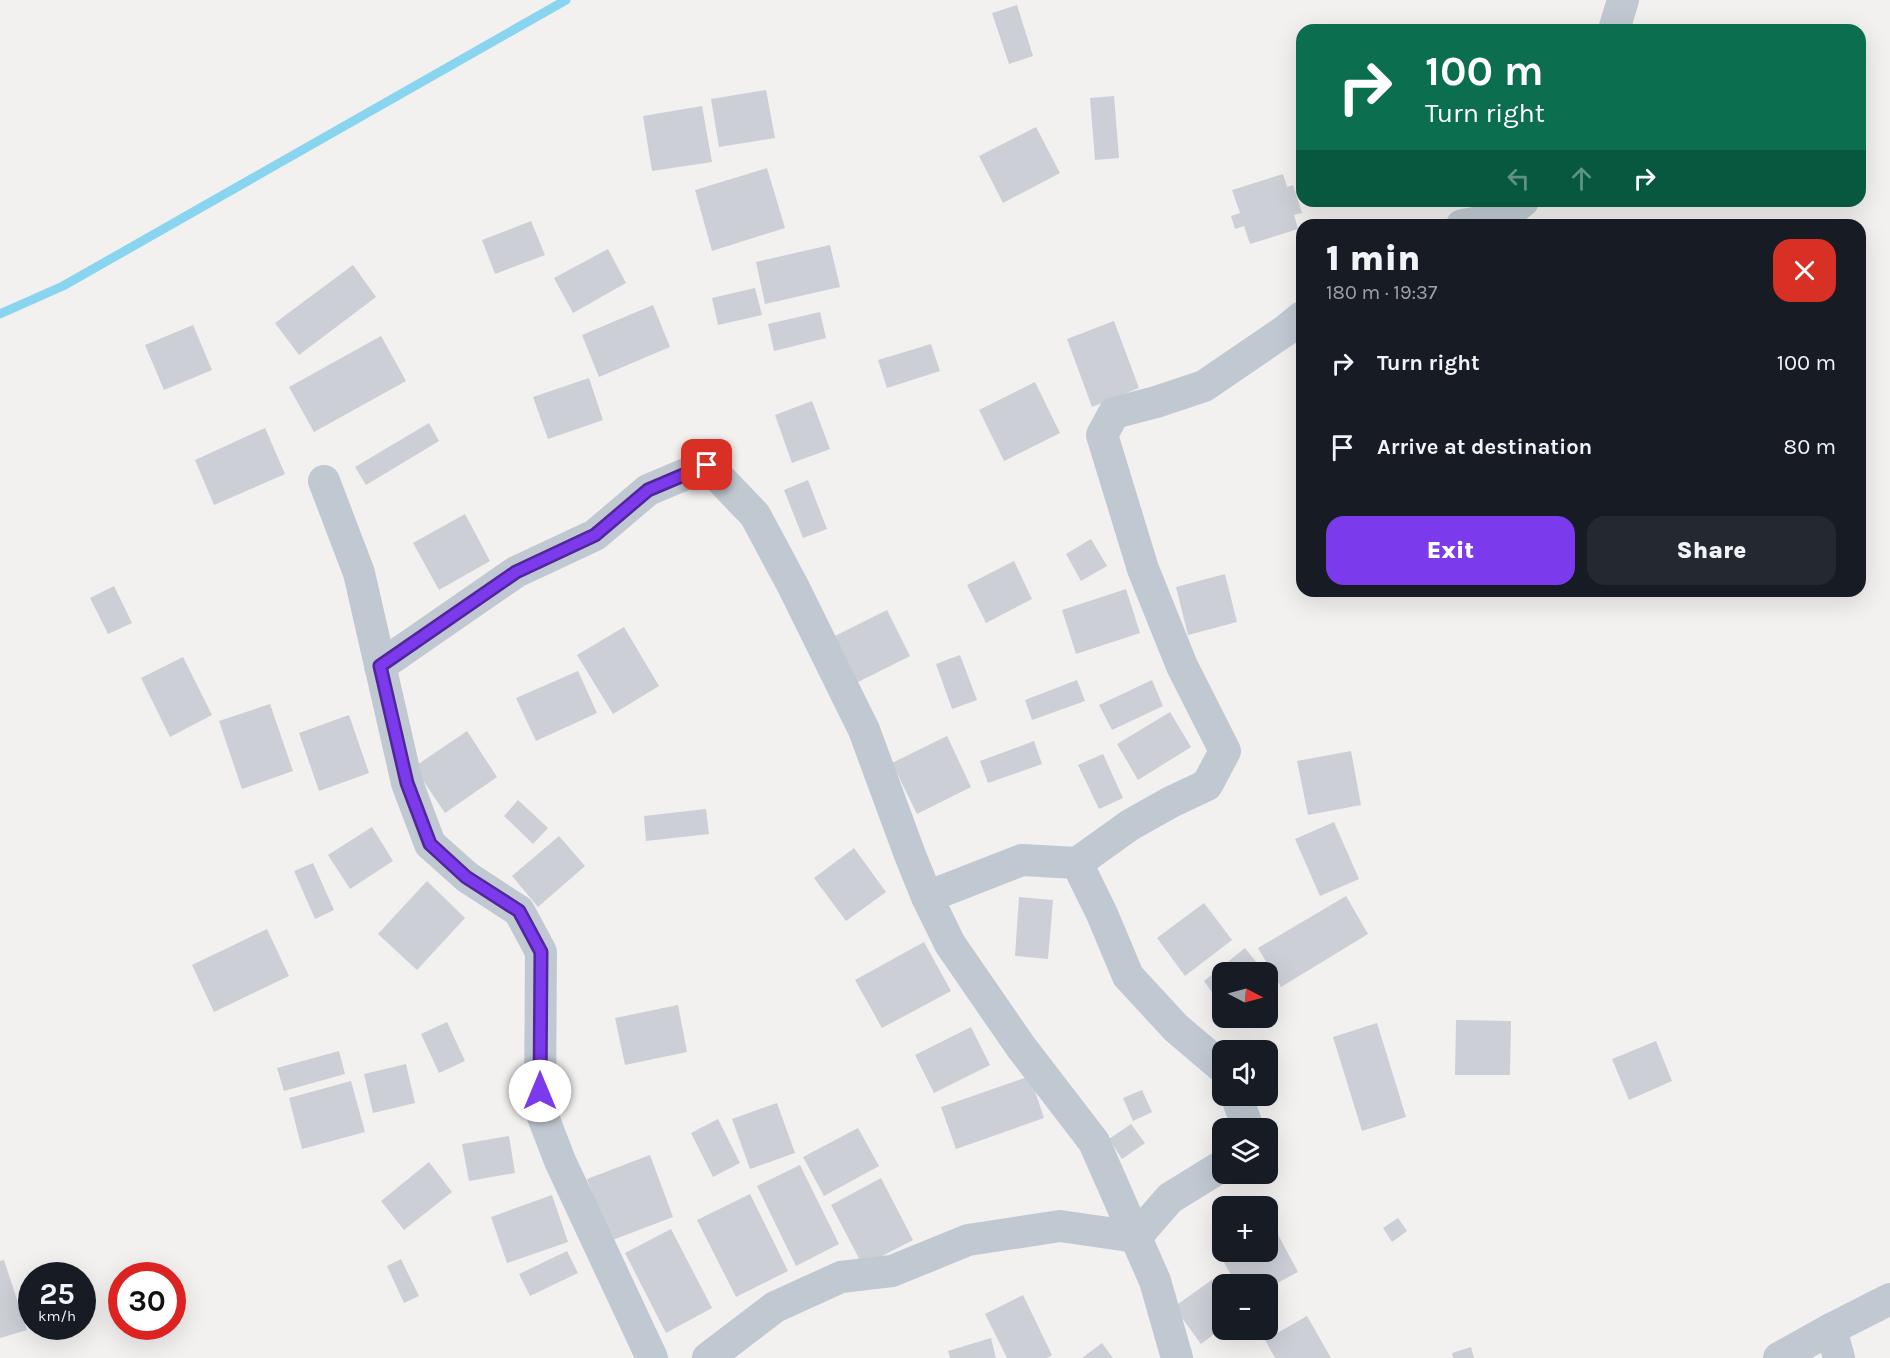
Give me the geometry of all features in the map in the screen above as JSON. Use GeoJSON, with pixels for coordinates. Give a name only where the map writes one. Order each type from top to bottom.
{"type":"FeatureCollection","features":[{"type":"Feature","properties":{"kind":"street"},"geometry":{"type":"LineString","coordinates":[[1616,24],[1623,0]]}},
{"type":"Feature","properties":{"kind":"street"},"geometry":{"type":"LineString","coordinates":[[1493,219],[1516,207]]}},
{"type":"Feature","properties":{"kind":"street"},"geometry":{"type":"LineString","coordinates":[[927,897],[1022,860],[1077,863],[1130,825],[1207,785],[1225,751],[1182,666],[1143,569],[1102,435],[1114,413],[1204,386],[1296,322]]}},
{"type":"Feature","properties":{"kind":"street"},"geometry":{"type":"LineString","coordinates":[[380,666],[516,572],[595,535],[648,490],[707,465],[755,515],[793,586],[864,730],[927,897],[950,944],[1021,1047],[1094,1142],[1155,1281],[1177,1358]]}},
{"type":"Feature","properties":{"kind":"street"},"geometry":{"type":"LineString","coordinates":[[324,481],[359,573],[407,783],[430,844],[466,877],[519,911],[541,952],[540,1109],[560,1161],[652,1358]]}},
{"type":"Feature","properties":{"kind":"street"},"geometry":{"type":"LineString","coordinates":[[1077,863],[1102,914],[1128,976],[1176,1028],[1212,1059]]}},
{"type":"Feature","properties":{"kind":"street"},"geometry":{"type":"LineString","coordinates":[[1136,1237],[1170,1198],[1212,1172]]}},
{"type":"Feature","properties":{"kind":"street"},"geometry":{"type":"LineString","coordinates":[[708,1358],[775,1307],[831,1281],[841,1277],[892,1271],[968,1239],[1060,1226],[1136,1237]]}},
{"type":"Feature","properties":{"kind":"street"},"geometry":{"type":"LineString","coordinates":[[1779,1358],[1890,1299]]}},
{"type":"Feature","properties":{"kind":"street"},"geometry":{"type":"LineString","coordinates":[[1831,1329],[1839,1358]]}},
{"type":"Feature","properties":{"kind":"building"},"geometry":{"type":"Polygon","coordinates":[[[1017,5],[1033,56],[1009,64],[992,13],[1017,5]]]}},
{"type":"Feature","properties":{"kind":"building"},"geometry":{"type":"Polygon","coordinates":[[[766,90],[775,138],[719,147],[711,99],[766,90]]]}},
{"type":"Feature","properties":{"kind":"building"},"geometry":{"type":"Polygon","coordinates":[[[1114,96],[1119,158],[1095,160],[1090,98],[1114,96]]]}},
{"type":"Feature","properties":{"kind":"building"},"geometry":{"type":"Polygon","coordinates":[[[702,106],[712,162],[652,171],[643,116],[702,106]]]}},
{"type":"Feature","properties":{"kind":"building"},"geometry":{"type":"Polygon","coordinates":[[[1036,127],[1060,173],[1003,203],[979,156],[1036,127]]]}},
{"type":"Feature","properties":{"kind":"building"},"geometry":{"type":"Polygon","coordinates":[[[767,168],[785,228],[712,251],[695,190],[767,168]]]}},
{"type":"Feature","properties":{"kind":"building"},"geometry":{"type":"Polygon","coordinates":[[[1283,174],[1287,187],[1293,185],[1296,207],[1300,207],[1302,213],[1294,215],[1296,230],[1250,244],[1244,226],[1235,229],[1231,216],[1240,213],[1232,190],[1283,174]]]}},
{"type":"Feature","properties":{"kind":"building"},"geometry":{"type":"Polygon","coordinates":[[[531,221],[545,255],[495,274],[482,240],[531,221]]]}},
{"type":"Feature","properties":{"kind":"building"},"geometry":{"type":"Polygon","coordinates":[[[830,245],[840,287],[765,304],[756,262],[830,245]]]}},
{"type":"Feature","properties":{"kind":"building"},"geometry":{"type":"Polygon","coordinates":[[[608,249],[626,283],[573,313],[554,278],[608,249]]]}},
{"type":"Feature","properties":{"kind":"building"},"geometry":{"type":"Polygon","coordinates":[[[353,265],[376,297],[299,355],[275,323],[353,265]]]}},
{"type":"Feature","properties":{"kind":"building"},"geometry":{"type":"Polygon","coordinates":[[[755,288],[762,315],[718,325],[712,298],[755,288]]]}},
{"type":"Feature","properties":{"kind":"building"},"geometry":{"type":"Polygon","coordinates":[[[653,305],[670,347],[599,377],[582,335],[653,305]]]}},
{"type":"Feature","properties":{"kind":"building"},"geometry":{"type":"Polygon","coordinates":[[[820,312],[826,338],[774,351],[768,324],[820,312]]]}},
{"type":"Feature","properties":{"kind":"building"},"geometry":{"type":"Polygon","coordinates":[[[1114,321],[1139,388],[1092,407],[1067,339],[1114,321]]]}},
{"type":"Feature","properties":{"kind":"building"},"geometry":{"type":"Polygon","coordinates":[[[193,325],[212,370],[164,390],[145,345],[193,325]]]}},
{"type":"Feature","properties":{"kind":"building"},"geometry":{"type":"Polygon","coordinates":[[[381,336],[406,381],[314,432],[289,387],[381,336]]]}},
{"type":"Feature","properties":{"kind":"building"},"geometry":{"type":"Polygon","coordinates":[[[931,344],[940,371],[887,388],[878,360],[931,344]]]}},
{"type":"Feature","properties":{"kind":"building"},"geometry":{"type":"Polygon","coordinates":[[[589,378],[603,420],[548,439],[533,397],[589,378]]]}},
{"type":"Feature","properties":{"kind":"building"},"geometry":{"type":"Polygon","coordinates":[[[1035,382],[1060,433],[1004,461],[979,410],[1035,382]]]}},
{"type":"Feature","properties":{"kind":"building"},"geometry":{"type":"Polygon","coordinates":[[[812,401],[830,449],[792,463],[775,415],[812,401]]]}},
{"type":"Feature","properties":{"kind":"building"},"geometry":{"type":"Polygon","coordinates":[[[429,423],[439,441],[366,485],[355,467],[429,423]]]}},
{"type":"Feature","properties":{"kind":"building"},"geometry":{"type":"Polygon","coordinates":[[[265,428],[285,474],[214,505],[195,460],[265,428]]]}},
{"type":"Feature","properties":{"kind":"building"},"geometry":{"type":"Polygon","coordinates":[[[808,480],[827,529],[803,538],[784,490],[808,480]]]}},
{"type":"Feature","properties":{"kind":"building"},"geometry":{"type":"Polygon","coordinates":[[[465,514],[490,561],[439,590],[413,543],[465,514]]]}},
{"type":"Feature","properties":{"kind":"building"},"geometry":{"type":"Polygon","coordinates":[[[1091,539],[1107,566],[1081,581],[1066,554],[1091,539]]]}},
{"type":"Feature","properties":{"kind":"building"},"geometry":{"type":"Polygon","coordinates":[[[1014,561],[1032,599],[986,623],[967,585],[1014,561]]]}},
{"type":"Feature","properties":{"kind":"building"},"geometry":{"type":"Polygon","coordinates":[[[1225,574],[1237,622],[1188,635],[1176,587],[1225,574]]]}},
{"type":"Feature","properties":{"kind":"building"},"geometry":{"type":"Polygon","coordinates":[[[114,586],[132,623],[108,634],[90,598],[114,586]]]}},
{"type":"Feature","properties":{"kind":"building"},"geometry":{"type":"Polygon","coordinates":[[[1126,589],[1140,633],[1076,654],[1062,610],[1126,589]]]}},
{"type":"Feature","properties":{"kind":"building"},"geometry":{"type":"Polygon","coordinates":[[[887,610],[910,656],[856,683],[833,637],[887,610]]]}},
{"type":"Feature","properties":{"kind":"building"},"geometry":{"type":"Polygon","coordinates":[[[624,627],[659,686],[613,714],[577,655],[624,627]]]}},
{"type":"Feature","properties":{"kind":"building"},"geometry":{"type":"Polygon","coordinates":[[[960,655],[977,700],[952,709],[936,664],[960,655]]]}},
{"type":"Feature","properties":{"kind":"building"},"geometry":{"type":"Polygon","coordinates":[[[183,657],[212,715],[170,737],[141,678],[183,657]]]}},
{"type":"Feature","properties":{"kind":"building"},"geometry":{"type":"Polygon","coordinates":[[[578,671],[597,713],[536,741],[516,698],[578,671]]]}},
{"type":"Feature","properties":{"kind":"building"},"geometry":{"type":"Polygon","coordinates":[[[1077,680],[1085,701],[1032,720],[1025,700],[1077,680]]]}},
{"type":"Feature","properties":{"kind":"building"},"geometry":{"type":"Polygon","coordinates":[[[1152,680],[1163,706],[1112,730],[1099,705],[1152,680]]]}},
{"type":"Feature","properties":{"kind":"building"},"geometry":{"type":"Polygon","coordinates":[[[270,704],[293,771],[242,789],[219,721],[270,704]]]}},
{"type":"Feature","properties":{"kind":"building"},"geometry":{"type":"Polygon","coordinates":[[[1170,712],[1191,747],[1138,780],[1117,744],[1170,712]]]}},
{"type":"Feature","properties":{"kind":"building"},"geometry":{"type":"Polygon","coordinates":[[[349,715],[369,773],[319,791],[299,733],[349,715]]]}},
{"type":"Feature","properties":{"kind":"building"},"geometry":{"type":"Polygon","coordinates":[[[467,731],[497,777],[445,813],[414,767],[467,731]]]}},
{"type":"Feature","properties":{"kind":"building"},"geometry":{"type":"Polygon","coordinates":[[[947,736],[971,787],[917,814],[892,763],[947,736]]]}},
{"type":"Feature","properties":{"kind":"building"},"geometry":{"type":"Polygon","coordinates":[[[1034,741],[1042,764],[988,783],[980,761],[1034,741]]]}},
{"type":"Feature","properties":{"kind":"building"},"geometry":{"type":"Polygon","coordinates":[[[1351,751],[1361,805],[1308,815],[1297,761],[1351,751]]]}},
{"type":"Feature","properties":{"kind":"building"},"geometry":{"type":"Polygon","coordinates":[[[1103,754],[1123,798],[1099,809],[1078,765],[1103,754]]]}},
{"type":"Feature","properties":{"kind":"building"},"geometry":{"type":"Polygon","coordinates":[[[518,800],[548,828],[533,844],[504,816],[518,800]]]}},
{"type":"Feature","properties":{"kind":"building"},"geometry":{"type":"Polygon","coordinates":[[[706,809],[709,834],[646,841],[644,816],[706,809]]]}},
{"type":"Feature","properties":{"kind":"building"},"geometry":{"type":"Polygon","coordinates":[[[1334,822],[1359,879],[1320,896],[1295,839],[1334,822]]]}},
{"type":"Feature","properties":{"kind":"building"},"geometry":{"type":"Polygon","coordinates":[[[372,827],[393,861],[350,889],[328,855],[372,827]]]}},
{"type":"Feature","properties":{"kind":"building"},"geometry":{"type":"Polygon","coordinates":[[[559,836],[585,866],[538,907],[512,876],[559,836]]]}},
{"type":"Feature","properties":{"kind":"building"},"geometry":{"type":"Polygon","coordinates":[[[854,848],[886,892],[846,921],[814,878],[854,848]]]}},
{"type":"Feature","properties":{"kind":"building"},"geometry":{"type":"Polygon","coordinates":[[[313,863],[334,910],[315,919],[294,871],[313,863]]]}},
{"type":"Feature","properties":{"kind":"building"},"geometry":{"type":"Polygon","coordinates":[[[427,881],[465,918],[417,970],[378,934],[427,881]]]}},
{"type":"Feature","properties":{"kind":"building"},"geometry":{"type":"Polygon","coordinates":[[[1346,896],[1368,934],[1281,987],[1278,982],[1278,962],[1266,962],[1258,948],[1346,896]]]}},
{"type":"Feature","properties":{"kind":"building"},"geometry":{"type":"Polygon","coordinates":[[[1019,897],[1053,900],[1048,959],[1015,956],[1019,897]]]}},
{"type":"Feature","properties":{"kind":"building"},"geometry":{"type":"Polygon","coordinates":[[[1204,903],[1232,940],[1185,976],[1157,938],[1204,903]]]}},
{"type":"Feature","properties":{"kind":"building"},"geometry":{"type":"Polygon","coordinates":[[[267,929],[289,976],[214,1012],[192,965],[267,929]]]}},
{"type":"Feature","properties":{"kind":"building"},"geometry":{"type":"Polygon","coordinates":[[[924,942],[951,991],[882,1028],[855,980],[924,942]]]}},
{"type":"Feature","properties":{"kind":"building"},"geometry":{"type":"Polygon","coordinates":[[[1245,948],[1256,962],[1228,962],[1245,948]]]}},
{"type":"Feature","properties":{"kind":"building"},"geometry":{"type":"Polygon","coordinates":[[[1212,975],[1212,992],[1204,981],[1212,975]]]}},
{"type":"Feature","properties":{"kind":"building"},"geometry":{"type":"Polygon","coordinates":[[[678,1005],[687,1052],[625,1065],[615,1018],[678,1005]]]}},
{"type":"Feature","properties":{"kind":"building"},"geometry":{"type":"Polygon","coordinates":[[[1456,1020],[1511,1021],[1510,1075],[1455,1075],[1456,1020]]]}},
{"type":"Feature","properties":{"kind":"building"},"geometry":{"type":"Polygon","coordinates":[[[447,1022],[465,1061],[439,1073],[421,1034],[447,1022]]]}},
{"type":"Feature","properties":{"kind":"building"},"geometry":{"type":"Polygon","coordinates":[[[1377,1023],[1406,1117],[1362,1131],[1333,1037],[1377,1023]]]}},
{"type":"Feature","properties":{"kind":"building"},"geometry":{"type":"Polygon","coordinates":[[[971,1027],[990,1065],[934,1093],[915,1055],[971,1027]]]}},
{"type":"Feature","properties":{"kind":"building"},"geometry":{"type":"Polygon","coordinates":[[[1656,1041],[1672,1081],[1629,1100],[1612,1059],[1656,1041]]]}},
{"type":"Feature","properties":{"kind":"building"},"geometry":{"type":"Polygon","coordinates":[[[339,1051],[345,1074],[284,1091],[277,1068],[339,1051]]]}},
{"type":"Feature","properties":{"kind":"building"},"geometry":{"type":"Polygon","coordinates":[[[406,1064],[415,1103],[373,1113],[364,1074],[406,1064]]]}},
{"type":"Feature","properties":{"kind":"building"},"geometry":{"type":"Polygon","coordinates":[[[1030,1076],[1044,1118],[956,1149],[941,1107],[1030,1076]]]}},
{"type":"Feature","properties":{"kind":"building"},"geometry":{"type":"Polygon","coordinates":[[[351,1081],[365,1132],[302,1149],[289,1098],[351,1081]]]}},
{"type":"Feature","properties":{"kind":"building"},"geometry":{"type":"Polygon","coordinates":[[[1142,1090],[1152,1112],[1133,1121],[1123,1098],[1142,1090]]]}},
{"type":"Feature","properties":{"kind":"building"},"geometry":{"type":"Polygon","coordinates":[[[777,1103],[795,1153],[750,1169],[732,1119],[777,1103]]]}},
{"type":"Feature","properties":{"kind":"building"},"geometry":{"type":"Polygon","coordinates":[[[718,1119],[740,1163],[713,1177],[691,1133],[718,1119]]]}},
{"type":"Feature","properties":{"kind":"building"},"geometry":{"type":"Polygon","coordinates":[[[1131,1124],[1145,1143],[1122,1159],[1109,1139],[1131,1124]]]}},
{"type":"Feature","properties":{"kind":"building"},"geometry":{"type":"Polygon","coordinates":[[[858,1128],[879,1166],[824,1196],[803,1157],[858,1128]]]}},
{"type":"Feature","properties":{"kind":"building"},"geometry":{"type":"Polygon","coordinates":[[[509,1136],[515,1173],[469,1181],[462,1144],[509,1136]]]}},
{"type":"Feature","properties":{"kind":"building"},"geometry":{"type":"Polygon","coordinates":[[[650,1155],[673,1217],[610,1241],[587,1179],[650,1155]]]}},
{"type":"Feature","properties":{"kind":"building"},"geometry":{"type":"Polygon","coordinates":[[[429,1162],[452,1192],[404,1230],[381,1201],[429,1162]]]}},
{"type":"Feature","properties":{"kind":"building"},"geometry":{"type":"Polygon","coordinates":[[[800,1165],[839,1244],[796,1266],[757,1186],[800,1165]]]}},
{"type":"Feature","properties":{"kind":"building"},"geometry":{"type":"Polygon","coordinates":[[[881,1178],[913,1240],[863,1266],[831,1205],[881,1178]]]}},
{"type":"Feature","properties":{"kind":"building"},"geometry":{"type":"Polygon","coordinates":[[[750,1194],[788,1271],[736,1297],[697,1220],[750,1194]]]}},
{"type":"Feature","properties":{"kind":"building"},"geometry":{"type":"Polygon","coordinates":[[[552,1195],[568,1242],[507,1263],[491,1217],[552,1195]]]}},
{"type":"Feature","properties":{"kind":"building"},"geometry":{"type":"Polygon","coordinates":[[[1398,1218],[1407,1231],[1392,1242],[1383,1228],[1398,1218]]]}},
{"type":"Feature","properties":{"kind":"building"},"geometry":{"type":"Polygon","coordinates":[[[671,1229],[712,1308],[666,1333],[625,1253],[671,1229]]]}},
{"type":"Feature","properties":{"kind":"building"},"geometry":{"type":"Polygon","coordinates":[[[1278,1235],[1298,1272],[1278,1283],[1278,1274],[1230,1274],[1224,1262],[1278,1262],[1278,1235]]]}},
{"type":"Feature","properties":{"kind":"building"},"geometry":{"type":"Polygon","coordinates":[[[567,1251],[578,1273],[530,1296],[519,1274],[567,1251]]]}},
{"type":"Feature","properties":{"kind":"building"},"geometry":{"type":"Polygon","coordinates":[[[401,1259],[419,1296],[404,1303],[387,1266],[401,1259]]]}},
{"type":"Feature","properties":{"kind":"building"},"geometry":{"type":"Polygon","coordinates":[[[4,1260],[18,1303],[18,1333],[0,1338],[0,1261],[4,1260]]]}},
{"type":"Feature","properties":{"kind":"building"},"geometry":{"type":"Polygon","coordinates":[[[1212,1280],[1212,1336],[1201,1344],[1174,1307],[1212,1280]]]}},
{"type":"Feature","properties":{"kind":"building"},"geometry":{"type":"Polygon","coordinates":[[[1023,1295],[1052,1355],[1047,1358],[1007,1358],[985,1314],[1023,1295]]]}},
{"type":"Feature","properties":{"kind":"building"},"geometry":{"type":"Polygon","coordinates":[[[1307,1316],[1331,1358],[1275,1358],[1265,1340],[1278,1340],[1278,1333],[1307,1316]]]}},
{"type":"Feature","properties":{"kind":"building"},"geometry":{"type":"Polygon","coordinates":[[[991,1338],[996,1358],[950,1358],[948,1351],[991,1338]]]}},
{"type":"Feature","properties":{"kind":"building"},"geometry":{"type":"Polygon","coordinates":[[[1102,1343],[1113,1358],[1082,1358],[1102,1343]]]}},
{"type":"Feature","properties":{"kind":"building"},"geometry":{"type":"Polygon","coordinates":[[[1471,1347],[1474,1358],[1453,1358],[1452,1353],[1471,1347]]]}},
{"type":"Feature","properties":{"kind":"waterway"},"geometry":{"type":"LineString","coordinates":[[0,314],[63,286],[566,0]]}},
{"type":"Feature","properties":{"kind":"route"},"geometry":{"type":"LineString","coordinates":[[540,1091],[541,952],[519,911],[466,877],[430,844],[407,783],[380,666],[516,572],[595,535],[648,490],[707,465]]}}]}
